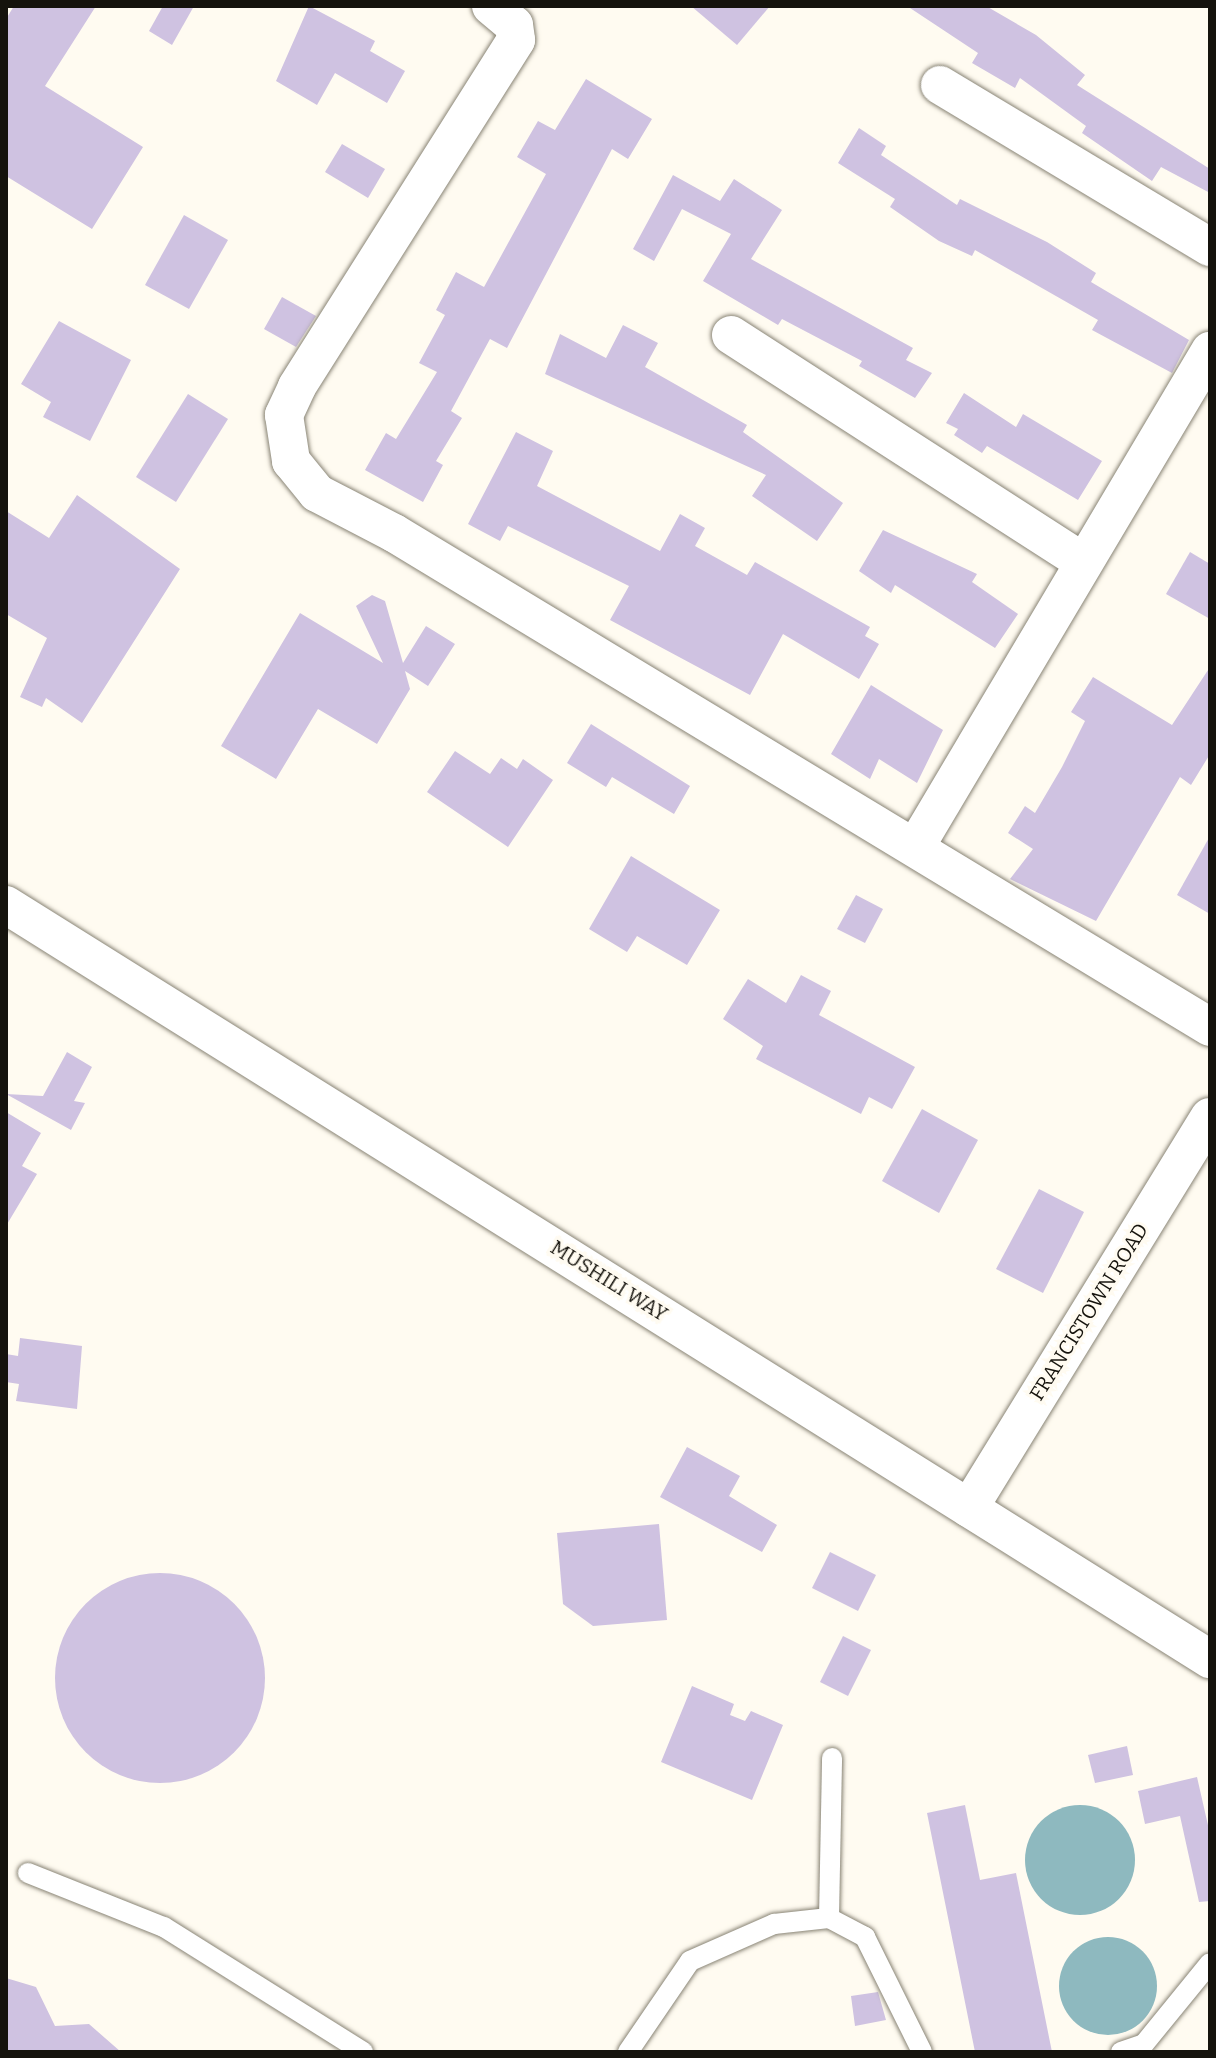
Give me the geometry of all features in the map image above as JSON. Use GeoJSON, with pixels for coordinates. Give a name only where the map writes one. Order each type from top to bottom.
{"type":"FeatureCollection","features":[{"type":"Feature","properties":{"kind":"street"},"geometry":{"type":"LineString","coordinates":[[491,6],[514,25],[516,40],[297,387],[284,415],[291,461],[317,493],[916,846],[1210,1027]]}},
{"type":"Feature","properties":{"kind":"street"},"geometry":{"type":"LineString","coordinates":[[940,85],[1210,247]]}},
{"type":"Feature","properties":{"kind":"street"},"geometry":{"type":"LineString","coordinates":[[731,335],[1082,561]]}},
{"type":"Feature","properties":{"kind":"street"},"geometry":{"type":"LineString","coordinates":[[916,846],[1082,561],[1210,351]]}},
{"type":"Feature","properties":{"kind":"street","name":"MUSHILI WAY"},"geometry":{"type":"LineString","coordinates":[[6,905],[1210,1659]]}},
{"type":"Feature","properties":{"kind":"street","name":"FRANCISTOWN ROAD"},"geometry":{"type":"LineString","coordinates":[[969,1508],[1210,1117]]}},
{"type":"Feature","properties":{"kind":"lane"},"geometry":{"type":"LineString","coordinates":[[829,1918],[832,1758]]}},
{"type":"Feature","properties":{"kind":"lane"},"geometry":{"type":"LineString","coordinates":[[28,1873],[164,1927],[363,2052]]}},
{"type":"Feature","properties":{"kind":"lane"},"geometry":{"type":"LineString","coordinates":[[628,2052],[690,1961],[774,1924],[829,1918],[865,1937],[922,2052]]}},
{"type":"Feature","properties":{"kind":"lane"},"geometry":{"type":"LineString","coordinates":[[1121,2052],[1144,2044],[1210,1963]]}},
{"type":"Feature","properties":{"kind":"water"},"geometry":{"type":"Polygon","coordinates":[[[1080,1805],[1101,1810],[1119,1821],[1130,1839],[1135,1860],[1130,1881],[1119,1899],[1101,1910],[1080,1915],[1059,1910],[1041,1899],[1030,1881],[1025,1860],[1030,1839],[1041,1821],[1059,1810],[1080,1805]]]}},
{"type":"Feature","properties":{"kind":"water"},"geometry":{"type":"Polygon","coordinates":[[[1098,1937],[1118,1937],[1143,1951],[1154,1967],[1157,1986],[1154,2005],[1143,2021],[1118,2035],[1098,2035],[1081,2027],[1067,2013],[1059,1996],[1059,1976],[1067,1959],[1081,1945],[1098,1937]]]}},
{"type":"Feature","properties":{"kind":"building"},"geometry":{"type":"Polygon","coordinates":[[[14,6],[96,6],[45,86],[143,147],[92,229],[6,176],[6,19],[14,6]]]}},
{"type":"Feature","properties":{"kind":"building"},"geometry":{"type":"Polygon","coordinates":[[[163,6],[194,6],[172,45],[149,31],[163,6]]]}},
{"type":"Feature","properties":{"kind":"building"},"geometry":{"type":"Polygon","coordinates":[[[309,6],[375,41],[370,51],[405,71],[387,103],[335,73],[317,105],[276,81],[309,6]]]}},
{"type":"Feature","properties":{"kind":"building"},"geometry":{"type":"Polygon","coordinates":[[[691,6],[770,6],[737,45],[691,6]]]}},
{"type":"Feature","properties":{"kind":"building"},"geometry":{"type":"Polygon","coordinates":[[[907,6],[986,6],[1036,35],[1085,75],[1077,85],[1210,169],[1210,193],[1161,167],[1152,181],[1082,133],[1086,126],[1020,78],[1015,88],[972,63],[978,53],[907,6]]]}},
{"type":"Feature","properties":{"kind":"building"},"geometry":{"type":"Polygon","coordinates":[[[586,79],[652,119],[628,159],[612,149],[507,348],[490,339],[451,411],[462,418],[436,461],[443,465],[423,502],[365,470],[386,433],[396,439],[437,372],[419,363],[445,315],[436,310],[456,272],[484,287],[546,174],[517,157],[538,121],[555,130],[586,79]]]}},
{"type":"Feature","properties":{"kind":"building"},"geometry":{"type":"Polygon","coordinates":[[[859,128],[886,146],[881,155],[957,205],[960,199],[1047,242],[1096,273],[1091,282],[1189,340],[1172,373],[1092,330],[1098,320],[975,250],[972,256],[939,241],[890,207],[895,199],[838,163],[859,128]]]}},
{"type":"Feature","properties":{"kind":"building"},"geometry":{"type":"Polygon","coordinates":[[[342,144],[385,169],[368,198],[325,172],[342,144]]]}},
{"type":"Feature","properties":{"kind":"building"},"geometry":{"type":"Polygon","coordinates":[[[673,175],[720,201],[734,179],[782,210],[751,259],[913,348],[906,360],[932,373],[915,398],[859,366],[862,361],[782,319],[778,325],[703,281],[731,234],[682,209],[654,261],[633,249],[673,175]]]}},
{"type":"Feature","properties":{"kind":"building"},"geometry":{"type":"Polygon","coordinates":[[[184,215],[228,240],[189,309],[145,285],[184,215]]]}},
{"type":"Feature","properties":{"kind":"building"},"geometry":{"type":"Polygon","coordinates":[[[282,297],[316,316],[296,347],[264,329],[282,297]]]}},
{"type":"Feature","properties":{"kind":"building"},"geometry":{"type":"Polygon","coordinates":[[[59,321],[131,360],[90,441],[43,417],[51,402],[21,384],[59,321]]]}},
{"type":"Feature","properties":{"kind":"building"},"geometry":{"type":"Polygon","coordinates":[[[623,325],[658,343],[645,367],[747,425],[743,432],[843,503],[817,541],[752,496],[766,475],[545,374],[560,334],[606,358],[623,325]]]}},
{"type":"Feature","properties":{"kind":"building"},"geometry":{"type":"Polygon","coordinates":[[[964,393],[1016,427],[1023,414],[1102,461],[1078,500],[987,446],[982,453],[954,435],[958,429],[946,423],[964,393]]]}},
{"type":"Feature","properties":{"kind":"building"},"geometry":{"type":"Polygon","coordinates":[[[188,394],[228,419],[176,502],[136,477],[188,394]]]}},
{"type":"Feature","properties":{"kind":"building"},"geometry":{"type":"Polygon","coordinates":[[[516,432],[553,451],[537,486],[660,551],[680,514],[705,528],[695,546],[747,575],[755,562],[870,627],[865,636],[879,644],[859,679],[783,634],[750,695],[610,620],[629,586],[508,526],[500,541],[468,524],[516,432]]]}},
{"type":"Feature","properties":{"kind":"building"},"geometry":{"type":"Polygon","coordinates":[[[77,495],[180,569],[82,723],[46,698],[42,707],[20,697],[47,638],[6,614],[6,511],[49,538],[77,495]]]}},
{"type":"Feature","properties":{"kind":"building"},"geometry":{"type":"Polygon","coordinates":[[[883,530],[977,574],[972,582],[1018,614],[995,648],[895,585],[891,593],[859,571],[883,530]]]}},
{"type":"Feature","properties":{"kind":"building"},"geometry":{"type":"Polygon","coordinates":[[[1190,552],[1210,564],[1210,619],[1166,594],[1190,552]]]}},
{"type":"Feature","properties":{"kind":"building"},"geometry":{"type":"Polygon","coordinates":[[[372,595],[385,601],[403,663],[426,626],[455,644],[428,686],[405,671],[410,689],[377,744],[318,709],[276,779],[221,746],[300,613],[383,663],[356,606],[372,595]]]}},
{"type":"Feature","properties":{"kind":"building"},"geometry":{"type":"Polygon","coordinates":[[[1210,667],[1210,754],[1191,785],[1180,777],[1096,921],[1010,879],[1033,849],[1008,833],[1025,806],[1035,813],[1062,767],[1085,721],[1071,712],[1093,677],[1172,725],[1210,667]]]}},
{"type":"Feature","properties":{"kind":"building"},"geometry":{"type":"Polygon","coordinates":[[[871,685],[943,730],[917,783],[879,759],[870,779],[831,754],[871,685]]]}},
{"type":"Feature","properties":{"kind":"building"},"geometry":{"type":"Polygon","coordinates":[[[591,724],[690,786],[674,814],[612,777],[606,787],[567,763],[591,724]]]}},
{"type":"Feature","properties":{"kind":"building"},"geometry":{"type":"Polygon","coordinates":[[[455,751],[490,774],[501,758],[517,769],[523,759],[553,780],[508,847],[427,792],[455,751]]]}},
{"type":"Feature","properties":{"kind":"building"},"geometry":{"type":"Polygon","coordinates":[[[1210,836],[1210,914],[1177,895],[1210,836]]]}},
{"type":"Feature","properties":{"kind":"building"},"geometry":{"type":"Polygon","coordinates":[[[631,856],[720,910],[687,965],[637,936],[627,952],[589,929],[631,856]]]}},
{"type":"Feature","properties":{"kind":"building"},"geometry":{"type":"Polygon","coordinates":[[[856,895],[883,909],[865,943],[837,929],[856,895]]]}},
{"type":"Feature","properties":{"kind":"building"},"geometry":{"type":"Polygon","coordinates":[[[801,975],[831,991],[819,1015],[915,1067],[892,1109],[869,1097],[861,1114],[756,1059],[763,1046],[723,1019],[748,979],[786,1003],[801,975]]]}},
{"type":"Feature","properties":{"kind":"building"},"geometry":{"type":"Polygon","coordinates":[[[67,1052],[92,1067],[74,1101],[85,1103],[71,1130],[6,1094],[43,1096],[67,1052]]]}},
{"type":"Feature","properties":{"kind":"building"},"geometry":{"type":"Polygon","coordinates":[[[922,1109],[978,1140],[939,1213],[882,1181],[922,1109]]]}},
{"type":"Feature","properties":{"kind":"building"},"geometry":{"type":"Polygon","coordinates":[[[6,1112],[41,1133],[22,1166],[37,1174],[6,1226],[6,1112]]]}},
{"type":"Feature","properties":{"kind":"building"},"geometry":{"type":"Polygon","coordinates":[[[1039,1189],[1084,1212],[1043,1293],[996,1269],[1039,1189]]]}},
{"type":"Feature","properties":{"kind":"building"},"geometry":{"type":"Polygon","coordinates":[[[20,1338],[82,1346],[77,1409],[16,1401],[19,1384],[6,1382],[6,1354],[18,1356],[20,1338]]]}},
{"type":"Feature","properties":{"kind":"building"},"geometry":{"type":"Polygon","coordinates":[[[687,1447],[740,1476],[729,1496],[777,1525],[762,1552],[660,1497],[687,1447]]]}},
{"type":"Feature","properties":{"kind":"building"},"geometry":{"type":"Polygon","coordinates":[[[659,1524],[667,1620],[593,1626],[563,1604],[557,1533],[659,1524]]]}},
{"type":"Feature","properties":{"kind":"building"},"geometry":{"type":"Polygon","coordinates":[[[830,1552],[876,1575],[858,1611],[812,1588],[830,1552]]]}},
{"type":"Feature","properties":{"kind":"building"},"geometry":{"type":"Polygon","coordinates":[[[160,1573],[200,1581],[218,1590],[234,1604],[248,1620],[257,1638],[265,1678],[257,1718],[248,1736],[234,1752],[218,1766],[200,1775],[160,1783],[120,1775],[102,1766],[86,1752],[72,1736],[63,1718],[55,1678],[63,1638],[72,1620],[86,1604],[102,1590],[120,1581],[160,1573]]]}},
{"type":"Feature","properties":{"kind":"building"},"geometry":{"type":"Polygon","coordinates":[[[843,1636],[871,1650],[848,1696],[820,1682],[843,1636]]]}},
{"type":"Feature","properties":{"kind":"building"},"geometry":{"type":"Polygon","coordinates":[[[692,1686],[734,1704],[730,1715],[745,1721],[751,1711],[783,1725],[752,1800],[661,1762],[692,1686]]]}},
{"type":"Feature","properties":{"kind":"building"},"geometry":{"type":"Polygon","coordinates":[[[1127,1746],[1133,1775],[1095,1783],[1088,1755],[1127,1746]]]}},
{"type":"Feature","properties":{"kind":"building"},"geometry":{"type":"Polygon","coordinates":[[[1197,1777],[1210,1834],[1210,1901],[1199,1902],[1180,1816],[1145,1824],[1138,1791],[1197,1777]]]}},
{"type":"Feature","properties":{"kind":"building"},"geometry":{"type":"Polygon","coordinates":[[[965,1805],[980,1880],[1016,1873],[1052,2052],[975,2052],[927,1813],[965,1805]]]}},
{"type":"Feature","properties":{"kind":"building"},"geometry":{"type":"Polygon","coordinates":[[[6,1978],[36,1987],[55,2026],[89,2024],[121,2052],[6,2052],[6,1978]]]}},
{"type":"Feature","properties":{"kind":"building"},"geometry":{"type":"Polygon","coordinates":[[[878,1992],[886,2020],[855,2026],[851,1996],[878,1992]]]}}]}
